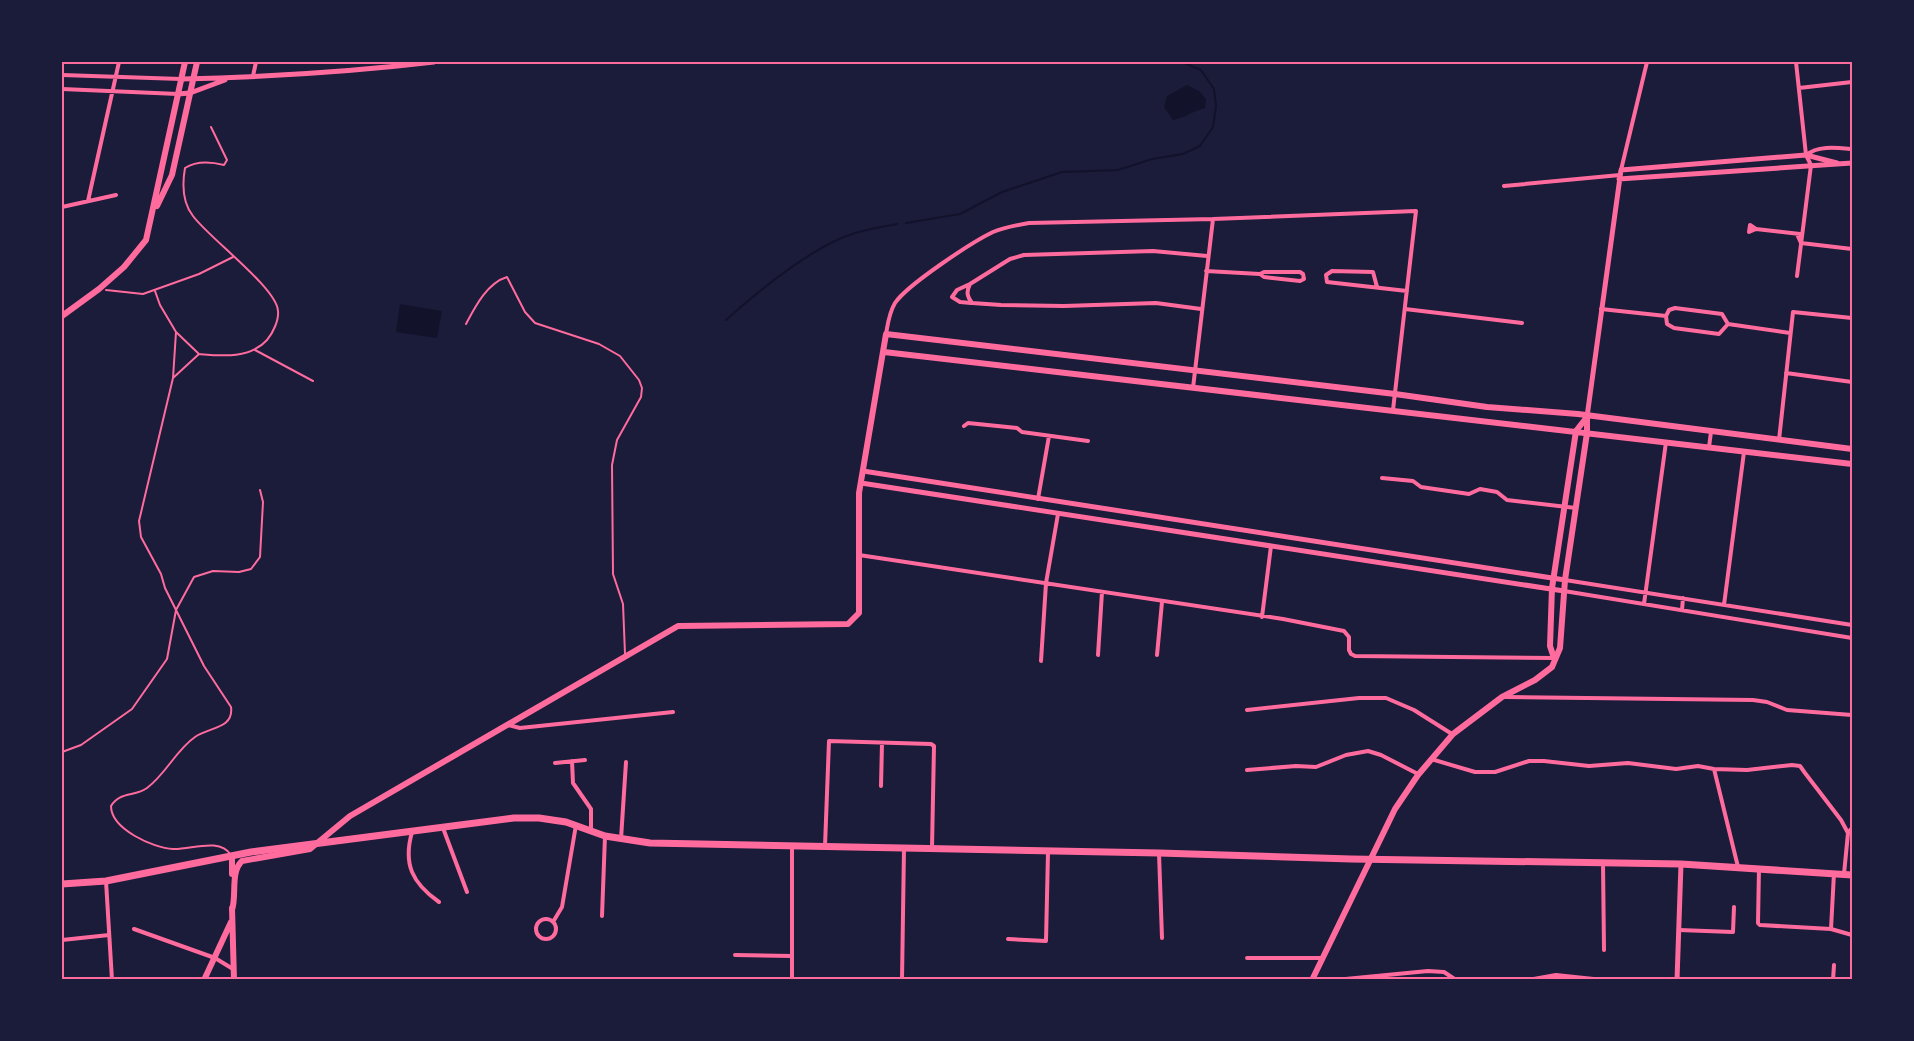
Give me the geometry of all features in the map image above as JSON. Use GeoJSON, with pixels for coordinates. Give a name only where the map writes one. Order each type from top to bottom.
{"type":"FeatureCollection","features":[{"type":"Feature","properties":{"kind":"main road"},"geometry":{"type":"LineString","coordinates":[[62,316],[99,289],[135,255],[146,240],[185,62]]}},
{"type":"Feature","properties":{"kind":"main road"},"geometry":{"type":"LineString","coordinates":[[153,214],[172,176],[196,62]]}},
{"type":"Feature","properties":{"kind":"main road"},"geometry":{"type":"LineString","coordinates":[[232,910],[235,900],[235,871],[239,863],[244,860],[304,851],[350,816],[678,626],[848,624],[859,613],[861,483],[886,334],[1852,449]]}},
{"type":"Feature","properties":{"kind":"main road"},"geometry":{"type":"LineString","coordinates":[[884,352],[1852,464]]}},
{"type":"Feature","properties":{"kind":"main road"},"geometry":{"type":"LineString","coordinates":[[1554,658],[1550,646],[1552,588],[1576,431],[1587,417]]}},
{"type":"Feature","properties":{"kind":"main road"},"geometry":{"type":"LineString","coordinates":[[1312,980],[1395,809],[1419,775],[1453,734],[1502,697],[1549,670],[1560,648],[1565,580],[1587,433],[1587,417]]}},
{"type":"Feature","properties":{"kind":"main road"},"geometry":{"type":"LineString","coordinates":[[62,884],[106,881],[232,856],[514,818],[539,818],[566,822],[605,836],[650,843],[1159,853],[1370,860],[1681,864],[1852,874]]}},
{"type":"Feature","properties":{"kind":"main road"},"geometry":{"type":"LineString","coordinates":[[232,856],[234,980]]}},
{"type":"Feature","properties":{"kind":"main road"},"geometry":{"type":"LineString","coordinates":[[204,980],[232,919]]}},
{"type":"Feature","properties":{"kind":"street"},"geometry":{"type":"LineString","coordinates":[[88,201],[119,62]]}},
{"type":"Feature","properties":{"kind":"street"},"geometry":{"type":"LineString","coordinates":[[253,76],[256,62]]}},
{"type":"Feature","properties":{"kind":"street"},"geometry":{"type":"LineString","coordinates":[[62,75],[115,78],[229,78],[434,62]]}},
{"type":"Feature","properties":{"kind":"street"},"geometry":{"type":"LineString","coordinates":[[1587,417],[1620,175],[1647,62]]}},
{"type":"Feature","properties":{"kind":"street"},"geometry":{"type":"LineString","coordinates":[[1796,62],[1806,155],[1811,165],[1800,234],[1797,276]]}},
{"type":"Feature","properties":{"kind":"street"},"geometry":{"type":"LineString","coordinates":[[62,89],[178,94],[190,93],[229,78]]}},
{"type":"Feature","properties":{"kind":"street"},"geometry":{"type":"LineString","coordinates":[[1799,88],[1852,82]]}},
{"type":"Feature","properties":{"kind":"street"},"geometry":{"type":"LineString","coordinates":[[1806,155],[1810,151],[1829,148],[1852,149]]}},
{"type":"Feature","properties":{"kind":"street"},"geometry":{"type":"LineString","coordinates":[[1504,186],[1806,155],[1837,163]]}},
{"type":"Feature","properties":{"kind":"street"},"geometry":{"type":"LineString","coordinates":[[1620,175],[1852,163]]}},
{"type":"Feature","properties":{"kind":"street"},"geometry":{"type":"LineString","coordinates":[[62,207],[116,195]]}},
{"type":"Feature","properties":{"kind":"street"},"geometry":{"type":"LineString","coordinates":[[886,334],[890,312],[903,293],[975,243],[991,233],[1008,227],[1029,223],[1416,212],[1393,410]]}},
{"type":"Feature","properties":{"kind":"street"},"geometry":{"type":"LineString","coordinates":[[1193,388],[1213,219]]}},
{"type":"Feature","properties":{"kind":"street"},"geometry":{"type":"LineString","coordinates":[[1756,229],[1800,234]]}},
{"type":"Feature","properties":{"kind":"street"},"geometry":{"type":"LineString","coordinates":[[1801,243],[1852,249]]}},
{"type":"Feature","properties":{"kind":"street"},"geometry":{"type":"LineString","coordinates":[[1201,309],[1156,303],[1064,306],[1001,305],[960,302],[952,297],[957,290],[1010,260],[1024,255],[1153,251],[1207,256]]}},
{"type":"Feature","properties":{"kind":"street"},"geometry":{"type":"LineString","coordinates":[[1206,271],[1260,274],[1300,272],[1304,279],[1300,281],[1264,277],[1260,274]]}},
{"type":"Feature","properties":{"kind":"street"},"geometry":{"type":"LineString","coordinates":[[1377,287],[1373,272],[1332,272],[1326,275],[1327,282],[1407,291]]}},
{"type":"Feature","properties":{"kind":"street"},"geometry":{"type":"LineString","coordinates":[[970,284],[967,291],[972,303]]}},
{"type":"Feature","properties":{"kind":"street"},"geometry":{"type":"LineString","coordinates":[[1675,308],[1722,314],[1728,324],[1719,334],[1674,328],[1667,324],[1666,316],[1669,310],[1675,308]]}},
{"type":"Feature","properties":{"kind":"street"},"geometry":{"type":"LineString","coordinates":[[1405,309],[1522,323]]}},
{"type":"Feature","properties":{"kind":"street"},"geometry":{"type":"LineString","coordinates":[[1601,309],[1666,316]]}},
{"type":"Feature","properties":{"kind":"street"},"geometry":{"type":"LineString","coordinates":[[1779,440],[1793,312],[1852,318]]}},
{"type":"Feature","properties":{"kind":"street"},"geometry":{"type":"LineString","coordinates":[[1728,324],[1790,333]]}},
{"type":"Feature","properties":{"kind":"street"},"geometry":{"type":"LineString","coordinates":[[1786,373],[1852,382]]}},
{"type":"Feature","properties":{"kind":"street"},"geometry":{"type":"LineString","coordinates":[[964,426],[968,423],[1017,428],[1022,432],[1088,441]]}},
{"type":"Feature","properties":{"kind":"street"},"geometry":{"type":"LineString","coordinates":[[1709,447],[1711,432]]}},
{"type":"Feature","properties":{"kind":"street"},"geometry":{"type":"LineString","coordinates":[[1038,499],[1048,436]]}},
{"type":"Feature","properties":{"kind":"street"},"geometry":{"type":"LineString","coordinates":[[1644,604],[1666,442]]}},
{"type":"Feature","properties":{"kind":"street"},"geometry":{"type":"LineString","coordinates":[[1724,605],[1744,452]]}},
{"type":"Feature","properties":{"kind":"street"},"geometry":{"type":"LineString","coordinates":[[863,471],[1852,625]]}},
{"type":"Feature","properties":{"kind":"street"},"geometry":{"type":"LineString","coordinates":[[1382,478],[1413,482],[1421,487],[1470,494],[1480,489],[1497,492],[1507,500],[1576,508]]}},
{"type":"Feature","properties":{"kind":"street"},"geometry":{"type":"LineString","coordinates":[[861,483],[1552,588],[1852,638]]}},
{"type":"Feature","properties":{"kind":"street"},"geometry":{"type":"LineString","coordinates":[[1041,661],[1046,583],[1058,514]]}},
{"type":"Feature","properties":{"kind":"street"},"geometry":{"type":"LineString","coordinates":[[1262,617],[1271,545]]}},
{"type":"Feature","properties":{"kind":"street"},"geometry":{"type":"LineString","coordinates":[[859,555],[1344,631],[1349,637],[1349,650],[1355,656],[1554,658]]}},
{"type":"Feature","properties":{"kind":"street"},"geometry":{"type":"LineString","coordinates":[[1440,572],[1442,561]]}},
{"type":"Feature","properties":{"kind":"street"},"geometry":{"type":"LineString","coordinates":[[1098,656],[1102,592]]}},
{"type":"Feature","properties":{"kind":"street"},"geometry":{"type":"LineString","coordinates":[[1682,610],[1683,598]]}},
{"type":"Feature","properties":{"kind":"street"},"geometry":{"type":"LineString","coordinates":[[1157,655],[1162,602]]}},
{"type":"Feature","properties":{"kind":"street"},"geometry":{"type":"LineString","coordinates":[[1502,697],[1753,700],[1767,702],[1787,710],[1852,714]]}},
{"type":"Feature","properties":{"kind":"street"},"geometry":{"type":"LineString","coordinates":[[1247,710],[1359,698],[1386,698],[1414,710],[1453,734]]}},
{"type":"Feature","properties":{"kind":"street"},"geometry":{"type":"LineString","coordinates":[[508,724],[520,728],[673,712]]}},
{"type":"Feature","properties":{"kind":"street"},"geometry":{"type":"LineString","coordinates":[[825,846],[829,741],[931,744],[934,746],[932,848]]}},
{"type":"Feature","properties":{"kind":"street"},"geometry":{"type":"LineString","coordinates":[[881,786],[882,743]]}},
{"type":"Feature","properties":{"kind":"street"},"geometry":{"type":"LineString","coordinates":[[1247,770],[1296,765],[1316,767],[1346,755],[1368,751],[1381,755],[1419,775]]}},
{"type":"Feature","properties":{"kind":"street"},"geometry":{"type":"LineString","coordinates":[[1431,759],[1475,772],[1495,772],[1529,761],[1589,766],[1618,763],[1676,769],[1698,766],[1747,770],[1800,766],[1841,820],[1848,833]]}},
{"type":"Feature","properties":{"kind":"street"},"geometry":{"type":"LineString","coordinates":[[555,763],[585,760]]}},
{"type":"Feature","properties":{"kind":"street"},"geometry":{"type":"LineString","coordinates":[[572,761],[573,783],[591,809],[591,831]]}},
{"type":"Feature","properties":{"kind":"street"},"geometry":{"type":"LineString","coordinates":[[621,838],[626,762]]}},
{"type":"Feature","properties":{"kind":"street"},"geometry":{"type":"LineString","coordinates":[[1714,769],[1738,867]]}},
{"type":"Feature","properties":{"kind":"street"},"geometry":{"type":"LineString","coordinates":[[553,922],[562,907],[576,825]]}},
{"type":"Feature","properties":{"kind":"street"},"geometry":{"type":"LineString","coordinates":[[443,828],[467,892]]}},
{"type":"Feature","properties":{"kind":"street"},"geometry":{"type":"LineString","coordinates":[[1844,874],[1848,833],[1852,828]]}},
{"type":"Feature","properties":{"kind":"street"},"geometry":{"type":"LineString","coordinates":[[412,832],[408,861],[410,869],[416,879],[439,902]]}},
{"type":"Feature","properties":{"kind":"street"},"geometry":{"type":"LineString","coordinates":[[602,916],[605,836]]}},
{"type":"Feature","properties":{"kind":"street"},"geometry":{"type":"LineString","coordinates":[[792,846],[792,980]]}},
{"type":"Feature","properties":{"kind":"street"},"geometry":{"type":"LineString","coordinates":[[902,980],[904,848]]}},
{"type":"Feature","properties":{"kind":"street"},"geometry":{"type":"LineString","coordinates":[[1008,939],[1046,941],[1048,851]]}},
{"type":"Feature","properties":{"kind":"street"},"geometry":{"type":"LineString","coordinates":[[1159,853],[1162,938]]}},
{"type":"Feature","properties":{"kind":"street"},"geometry":{"type":"LineString","coordinates":[[1603,863],[1604,950]]}},
{"type":"Feature","properties":{"kind":"street"},"geometry":{"type":"LineString","coordinates":[[1677,980],[1681,864]]}},
{"type":"Feature","properties":{"kind":"street"},"geometry":{"type":"LineString","coordinates":[[1759,868],[1758,922],[1760,925],[1832,929],[1852,935]]}},
{"type":"Feature","properties":{"kind":"street"},"geometry":{"type":"LineString","coordinates":[[1832,929],[1834,873]]}},
{"type":"Feature","properties":{"kind":"street"},"geometry":{"type":"LineString","coordinates":[[106,881],[112,980]]}},
{"type":"Feature","properties":{"kind":"street"},"geometry":{"type":"LineString","coordinates":[[1678,930],[1733,932],[1734,907]]}},
{"type":"Feature","properties":{"kind":"street"},"geometry":{"type":"LineString","coordinates":[[547,919],[553,922],[556,928],[554,934],[549,938],[540,936],[537,928],[539,923],[547,919]]}},
{"type":"Feature","properties":{"kind":"street"},"geometry":{"type":"LineString","coordinates":[[134,929],[215,958],[233,969]]}},
{"type":"Feature","properties":{"kind":"street"},"geometry":{"type":"LineString","coordinates":[[62,940],[109,935]]}},
{"type":"Feature","properties":{"kind":"street"},"geometry":{"type":"LineString","coordinates":[[735,955],[792,956]]}},
{"type":"Feature","properties":{"kind":"street"},"geometry":{"type":"LineString","coordinates":[[1247,958],[1322,958]]}},
{"type":"Feature","properties":{"kind":"street"},"geometry":{"type":"LineString","coordinates":[[1833,980],[1834,965]]}},
{"type":"Feature","properties":{"kind":"street"},"geometry":{"type":"LineString","coordinates":[[1335,980],[1428,971],[1444,972],[1456,980]]}},
{"type":"Feature","properties":{"kind":"street"},"geometry":{"type":"LineString","coordinates":[[1528,980],[1556,975],[1603,980]]}},
{"type":"Feature","properties":{"kind":"street"},"geometry":{"type":"LineString","coordinates":[[1641,980],[1664,980]]}},
{"type":"Feature","properties":{"kind":"lane"},"geometry":{"type":"LineString","coordinates":[[154,291],[176,332],[199,354],[225,357],[255,350],[260,348],[273,334],[279,310],[270,291],[192,215],[183,192],[186,168],[192,164],[224,165],[227,160],[211,127]]}},
{"type":"Feature","properties":{"kind":"lane"},"geometry":{"type":"LineString","coordinates":[[106,290],[143,294],[199,274],[233,257]]}},
{"type":"Feature","properties":{"kind":"lane"},"geometry":{"type":"LineString","coordinates":[[466,324],[479,300],[490,288],[507,277],[522,307],[535,323],[599,344],[620,356],[639,380],[642,388],[641,397],[617,440],[612,465],[613,574],[623,604],[625,657]]}},
{"type":"Feature","properties":{"kind":"lane"},"geometry":{"type":"LineString","coordinates":[[176,332],[173,378],[139,521],[141,537],[161,573],[176,610],[204,666],[231,707],[232,715],[225,724],[195,737],[146,788],[118,797],[111,806],[111,810],[119,824],[132,835],[162,847],[174,849],[219,846],[228,850],[232,856]]}},
{"type":"Feature","properties":{"kind":"lane"},"geometry":{"type":"LineString","coordinates":[[255,350],[313,381]]}},
{"type":"Feature","properties":{"kind":"lane"},"geometry":{"type":"LineString","coordinates":[[173,378],[199,354]]}},
{"type":"Feature","properties":{"kind":"lane"},"geometry":{"type":"LineString","coordinates":[[62,752],[81,745],[132,709],[167,659],[176,610],[194,576],[213,571],[239,572],[250,568],[260,557],[263,502],[260,490]]}},
{"type":"Feature","properties":{"kind":"shaded area"},"geometry":{"type":"Polygon","coordinates":[[[1187,85],[1199,91],[1206,99],[1205,108],[1173,120],[1164,107],[1167,96],[1187,85]]]}},
{"type":"Feature","properties":{"kind":"shaded area"},"geometry":{"type":"Polygon","coordinates":[[[400,304],[442,311],[437,338],[396,332],[400,304]]]}},
{"type":"Feature","properties":{"kind":"waterway"},"geometry":{"type":"LineString","coordinates":[[906,223],[960,214],[1002,192],[1062,172],[1118,170],[1152,159],[1183,154],[1200,146],[1213,127],[1216,106],[1214,89],[1201,70],[1182,62]]}},
{"type":"Feature","properties":{"kind":"waterway"},"geometry":{"type":"LineString","coordinates":[[726,320],[769,284],[836,240],[868,229],[897,224]]}}]}
